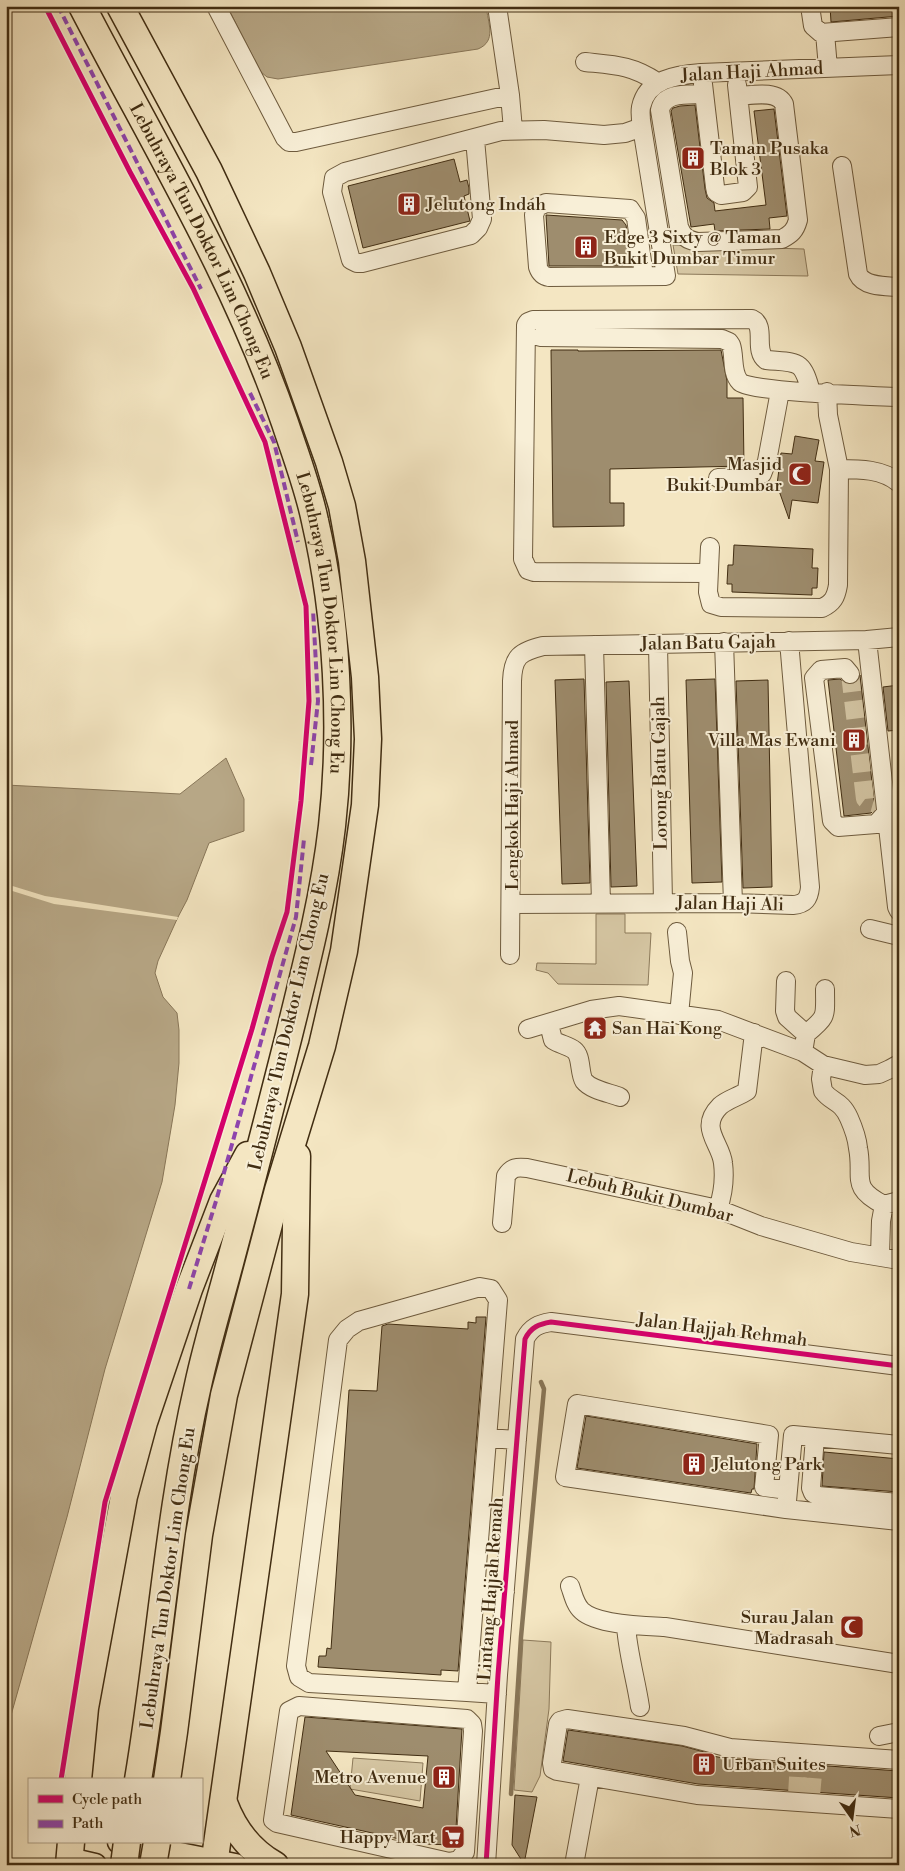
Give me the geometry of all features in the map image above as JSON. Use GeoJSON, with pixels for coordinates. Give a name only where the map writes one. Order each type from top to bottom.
{"type":"FeatureCollection","features":[{"type":"Feature","properties":{"kind":"highway","name":"Lebuhraya Tun Doktor Lim Chong Eu"},"geometry":{"type":"LineString","coordinates":[[82,6],[229,287],[276,395],[306,484],[323,562],[329,597],[336,712],[337,766],[327,861],[309,953],[197,1386],[171,1532],[138,1778]]}},
{"type":"Feature","properties":{"kind":"highway","name":"Lebuhraya Tun Doktor Lim Chong Eu"},"geometry":{"type":"LineString","coordinates":[[120,6],[208,171],[257,273],[288,347],[329,462],[342,506],[352,561],[365,677],[368,739],[365,805],[344,951],[322,1046],[278,1190],[221,1414],[199,1535],[167,1778]]}},
{"type":"Feature","properties":{"kind":"highway"},"geometry":{"type":"LineString","coordinates":[[78,1778],[85,1708],[103,1604],[124,1496],[144,1422],[189,1289],[223,1201],[268,1116]]}},
{"type":"Feature","properties":{"kind":"highway"},"geometry":{"type":"LineString","coordinates":[[221,1863],[228,1762],[295,1294],[297,1126]]}},
{"type":"Feature","properties":{"kind":"highway"},"geometry":{"type":"LineString","coordinates":[[224,1803],[229,1816],[250,1846],[275,1865]]}},
{"type":"Feature","properties":{"kind":"highway"},"geometry":{"type":"LineString","coordinates":[[124,1865],[127,1844]]}},
{"type":"Feature","properties":{"kind":"highway"},"geometry":{"type":"LineString","coordinates":[[153,1865],[157,1844]]}},
{"type":"Feature","properties":{"kind":"main road"},"geometry":{"type":"LineString","coordinates":[[130,1844],[221,1863]]}},
{"type":"Feature","properties":{"kind":"main road"},"geometry":{"type":"LineString","coordinates":[[70,1855],[95,1865]]}},
{"type":"Feature","properties":{"kind":"street"},"geometry":{"type":"LineString","coordinates":[[216,6],[285,138],[289,142],[510,95]]}},
{"type":"Feature","properties":{"kind":"street"},"geometry":{"type":"LineString","coordinates":[[497,6],[510,95],[513,130]]}},
{"type":"Feature","properties":{"kind":"street"},"geometry":{"type":"LineString","coordinates":[[810,6],[812,26],[818,32],[899,28]]}},
{"type":"Feature","properties":{"kind":"street"},"geometry":{"type":"LineString","coordinates":[[825,33],[828,68]]}},
{"type":"Feature","properties":{"kind":"street"},"geometry":{"type":"LineString","coordinates":[[585,62],[622,66],[642,72],[657,82]]}},
{"type":"Feature","properties":{"kind":"street","name":"Jalan Haji Ahmad"},"geometry":{"type":"LineString","coordinates":[[644,276],[666,276],[642,127],[641,109],[645,96],[657,82],[684,74],[899,65]]}},
{"type":"Feature","properties":{"kind":"street"},"geometry":{"type":"LineString","coordinates":[[701,73],[715,187],[716,192],[721,195],[743,192],[748,187],[736,72]]}},
{"type":"Feature","properties":{"kind":"street"},"geometry":{"type":"LineString","coordinates":[[704,94],[665,99],[660,110],[679,226],[683,236],[688,240],[698,242],[782,239],[796,229],[798,220],[784,104],[781,98],[775,95],[739,96]]}},
{"type":"Feature","properties":{"kind":"street"},"geometry":{"type":"LineString","coordinates":[[475,139],[482,219],[478,228],[471,235],[372,261],[357,263],[352,260],[332,192],[334,178],[345,172],[501,131],[544,130],[604,135],[625,133],[642,127]]}},
{"type":"Feature","properties":{"kind":"street"},"geometry":{"type":"LineString","coordinates":[[842,166],[860,279],[869,284],[899,287]]}},
{"type":"Feature","properties":{"kind":"street"},"geometry":{"type":"LineString","coordinates":[[541,204],[626,208],[633,211],[637,221],[644,276],[549,277],[542,274],[538,267],[534,215],[537,206],[541,204]]}},
{"type":"Feature","properties":{"kind":"street"},"geometry":{"type":"LineString","coordinates":[[637,221],[658,221]]}},
{"type":"Feature","properties":{"kind":"street"},"geometry":{"type":"LineString","coordinates":[[708,573],[534,572],[528,570],[524,559],[526,325],[528,322],[533,320],[752,318],[759,326],[760,352],[762,357],[766,360],[797,363],[803,368],[819,392],[828,415],[840,469],[838,585],[834,599],[830,604],[822,608],[721,607],[712,604],[708,599],[710,547]]}},
{"type":"Feature","properties":{"kind":"street"},"geometry":{"type":"LineString","coordinates":[[540,337],[726,340],[731,345],[735,371],[740,382],[744,385],[780,391],[899,397]]}},
{"type":"Feature","properties":{"kind":"street"},"geometry":{"type":"LineString","coordinates":[[718,478],[749,477],[762,474],[767,461],[780,391]]}},
{"type":"Feature","properties":{"kind":"street"},"geometry":{"type":"LineString","coordinates":[[840,469],[860,469],[874,472],[885,475],[899,483]]}},
{"type":"Feature","properties":{"kind":"street","name":"Jalan Batu Gajah"},"geometry":{"type":"LineString","coordinates":[[518,656],[530,649],[543,646],[867,640],[899,636]]}},
{"type":"Feature","properties":{"kind":"street"},"geometry":{"type":"LineString","coordinates":[[867,640],[888,808],[897,907],[899,911]]}},
{"type":"Feature","properties":{"kind":"street","name":"Jalan Haji Ali"},"geometry":{"type":"LineString","coordinates":[[512,904],[733,902],[802,904],[809,897],[810,887],[789,641]]}},
{"type":"Feature","properties":{"kind":"street"},"geometry":{"type":"LineString","coordinates":[[724,642],[733,902]]}},
{"type":"Feature","properties":{"kind":"street","name":"Lorong Batu Gajah"},"geometry":{"type":"LineString","coordinates":[[658,644],[663,903]]}},
{"type":"Feature","properties":{"kind":"street"},"geometry":{"type":"LineString","coordinates":[[594,645],[601,903]]}},
{"type":"Feature","properties":{"kind":"street","name":"Lengkok Haji Ahmad"},"geometry":{"type":"LineString","coordinates":[[510,955],[512,904],[512,680],[513,666],[518,656]]}},
{"type":"Feature","properties":{"kind":"street"},"geometry":{"type":"LineString","coordinates":[[850,674],[845,668],[822,670],[814,678],[832,820],[838,827],[876,824],[888,808]]}},
{"type":"Feature","properties":{"kind":"street"},"geometry":{"type":"LineString","coordinates":[[870,929],[899,936]]}},
{"type":"Feature","properties":{"kind":"street"},"geometry":{"type":"LineString","coordinates":[[677,932],[683,973],[679,1015]]}},
{"type":"Feature","properties":{"kind":"street"},"geometry":{"type":"LineString","coordinates":[[786,981],[785,1011],[787,1017],[806,1034]]}},
{"type":"Feature","properties":{"kind":"street"},"geometry":{"type":"LineString","coordinates":[[803,1052],[806,1034],[822,1021],[826,1013],[825,989]]}},
{"type":"Feature","properties":{"kind":"street"},"geometry":{"type":"LineString","coordinates":[[528,1029],[549,1024],[566,1016],[619,1006],[718,1020],[803,1052],[823,1065],[865,1075],[879,1074],[899,1064]]}},
{"type":"Feature","properties":{"kind":"street"},"geometry":{"type":"LineString","coordinates":[[549,1024],[553,1040],[575,1050],[584,1081],[592,1087],[620,1097]]}},
{"type":"Feature","properties":{"kind":"street"},"geometry":{"type":"LineString","coordinates":[[718,1209],[723,1194],[723,1160],[711,1136],[711,1126],[716,1111],[721,1105],[747,1091],[754,1033]]}},
{"type":"Feature","properties":{"kind":"street"},"geometry":{"type":"LineString","coordinates":[[823,1065],[821,1079],[823,1092],[844,1109],[859,1148],[860,1184],[869,1198],[891,1203],[881,1221],[880,1256]]}},
{"type":"Feature","properties":{"kind":"street","name":"Lebuh Bukit Dumbar"},"geometry":{"type":"LineString","coordinates":[[502,1223],[506,1176],[510,1170],[517,1167],[555,1172],[718,1209],[761,1226],[851,1252],[899,1260]]}},
{"type":"Feature","properties":{"kind":"street"},"geometry":{"type":"LineString","coordinates":[[467,1692],[498,1300],[491,1289],[480,1287],[359,1321],[347,1329],[338,1340],[296,1666],[299,1676],[309,1683],[497,1694]]}},
{"type":"Feature","properties":{"kind":"street","name":"Jalan Hajjah Rehmah"},"geometry":{"type":"LineString","coordinates":[[541,1324],[551,1322],[899,1366]]}},
{"type":"Feature","properties":{"kind":"street","name":"Lintang Hajjah Remah"},"geometry":{"type":"LineString","coordinates":[[486,1865],[504,1592],[525,1339],[530,1330],[541,1324]]}},
{"type":"Feature","properties":{"kind":"street"},"geometry":{"type":"LineString","coordinates":[[788,1490],[764,1487],[769,1435],[577,1404],[565,1477],[786,1509],[899,1521]]}},
{"type":"Feature","properties":{"kind":"street"},"geometry":{"type":"LineString","coordinates":[[786,1509],[792,1435],[899,1445]]}},
{"type":"Feature","properties":{"kind":"street"},"geometry":{"type":"LineString","coordinates":[[815,1436],[811,1488],[813,1493],[818,1496],[899,1504]]}},
{"type":"Feature","properties":{"kind":"street"},"geometry":{"type":"LineString","coordinates":[[487,1438],[517,1440]]}},
{"type":"Feature","properties":{"kind":"street"},"geometry":{"type":"LineString","coordinates":[[570,1586],[582,1611],[590,1616],[626,1626],[665,1627],[899,1664]]}},
{"type":"Feature","properties":{"kind":"street"},"geometry":{"type":"LineString","coordinates":[[475,1591],[504,1592]]}},
{"type":"Feature","properties":{"kind":"street"},"geometry":{"type":"LineString","coordinates":[[626,1626],[629,1655],[635,1673],[640,1707]]}},
{"type":"Feature","properties":{"kind":"street"},"geometry":{"type":"LineString","coordinates":[[299,1706],[467,1718],[472,1724],[473,1731],[469,1798],[465,1852],[459,1860],[449,1862],[277,1823],[273,1820],[273,1815],[290,1711],[299,1706]]}},
{"type":"Feature","properties":{"kind":"street"},"geometry":{"type":"LineString","coordinates":[[899,1760],[807,1757],[730,1748],[684,1736],[563,1719],[557,1727],[552,1763],[553,1769],[557,1771],[697,1795],[804,1799],[899,1809]]}},
{"type":"Feature","properties":{"kind":"street"},"geometry":{"type":"LineString","coordinates":[[879,1736],[899,1732]]}},
{"type":"Feature","properties":{"kind":"street"},"geometry":{"type":"LineString","coordinates":[[574,1865],[590,1777]]}},
{"type":"Feature","properties":{"kind":"street"},"geometry":{"type":"LineString","coordinates":[[469,1798],[490,1801]]}},
{"type":"Feature","properties":{"kind":"shaded area"},"geometry":{"type":"Polygon","coordinates":[[[227,6],[486,6],[490,31],[488,41],[478,49],[278,79],[267,77],[261,72],[227,6]]]}},
{"type":"Feature","properties":{"kind":"shaded area"},"geometry":{"type":"Polygon","coordinates":[[[673,245],[804,249],[808,276],[678,274],[673,245]]]}},
{"type":"Feature","properties":{"kind":"shaded area"},"geometry":{"type":"Polygon","coordinates":[[[226,758],[244,799],[244,831],[209,843],[187,900],[158,961],[155,973],[163,997],[177,1013],[179,1030],[179,1063],[175,1105],[162,1182],[105,1369],[67,1517],[6,1733],[6,785],[180,794],[226,758]]]}},
{"type":"Feature","properties":{"kind":"shaded area"},"geometry":{"type":"Polygon","coordinates":[[[596,914],[625,914],[625,933],[651,933],[648,985],[558,984],[548,973],[536,970],[537,963],[596,964],[596,914]]]}},
{"type":"Feature","properties":{"kind":"shaded area"},"geometry":{"type":"Polygon","coordinates":[[[523,1640],[551,1642],[549,1709],[540,1776],[532,1792],[514,1790],[523,1640]]]}},
{"type":"Feature","properties":{"kind":"shaded area"},"geometry":{"type":"Polygon","coordinates":[[[353,1758],[423,1763],[420,1801],[350,1789],[353,1758]]]}},
{"type":"Feature","properties":{"kind":"pier"},"geometry":{"type":"Polygon","coordinates":[[[6,884],[45,896],[178,917],[177,920],[54,904],[6,889],[6,884]]]}},
{"type":"Feature","properties":{"kind":"building"},"geometry":{"type":"Polygon","coordinates":[[[830,6],[899,6],[899,16],[831,22],[830,6]]]}},
{"type":"Feature","properties":{"kind":"building","name":"Taman Pusaka Blok 3"},"geometry":{"type":"Polygon","coordinates":[[[695,105],[705,189],[707,198],[714,203],[715,211],[766,205],[754,111],[774,109],[787,216],[769,218],[770,229],[715,231],[714,224],[691,227],[671,111],[673,108],[680,106],[695,105]]]}},
{"type":"Feature","properties":{"kind":"building","name":"Jelutong Indah"},"geometry":{"type":"Polygon","coordinates":[[[454,159],[460,182],[467,180],[469,194],[464,196],[470,221],[363,248],[348,186],[454,159]]]}},
{"type":"Feature","properties":{"kind":"building","name":"Edge 3 Sixty @ Taman Bukit Dumbar Timur"},"geometry":{"type":"Polygon","coordinates":[[[546,215],[622,220],[626,225],[632,266],[549,266],[546,215]]]}},
{"type":"Feature","properties":{"kind":"building"},"geometry":{"type":"Polygon","coordinates":[[[551,350],[721,350],[727,381],[727,398],[743,398],[744,466],[610,469],[610,503],[624,503],[624,526],[553,527],[551,350]]]}},
{"type":"Feature","properties":{"kind":"building","name":"Masjid Bukit Dumbar"},"geometry":{"type":"Polygon","coordinates":[[[795,436],[819,440],[815,461],[824,462],[818,503],[792,500],[789,519],[777,485],[781,453],[792,454],[795,436]]]}},
{"type":"Feature","properties":{"kind":"building"},"geometry":{"type":"Polygon","coordinates":[[[734,545],[813,549],[812,568],[818,568],[817,588],[812,588],[812,595],[732,592],[732,584],[727,584],[728,565],[733,565],[734,545]]]}},
{"type":"Feature","properties":{"kind":"building","name":"Villa Mas Ewani"},"geometry":{"type":"Polygon","coordinates":[[[860,675],[875,809],[871,813],[844,816],[828,680],[840,679],[846,684],[851,684],[857,682],[860,675]]]}},
{"type":"Feature","properties":{"kind":"building"},"geometry":{"type":"Polygon","coordinates":[[[584,679],[590,883],[562,884],[555,680],[584,679]]]}},
{"type":"Feature","properties":{"kind":"building"},"geometry":{"type":"Polygon","coordinates":[[[715,679],[722,882],[692,883],[686,680],[715,679]]]}},
{"type":"Feature","properties":{"kind":"building"},"geometry":{"type":"Polygon","coordinates":[[[768,680],[772,887],[743,888],[736,681],[768,680]]]}},
{"type":"Feature","properties":{"kind":"building"},"geometry":{"type":"Polygon","coordinates":[[[629,681],[637,886],[611,887],[606,682],[629,681]]]}},
{"type":"Feature","properties":{"kind":"building"},"geometry":{"type":"Polygon","coordinates":[[[899,685],[899,730],[888,731],[883,687],[899,685]]]}},
{"type":"Feature","properties":{"kind":"building"},"geometry":{"type":"Polygon","coordinates":[[[476,1317],[486,1317],[458,1671],[441,1670],[441,1675],[318,1667],[319,1656],[326,1656],[327,1648],[331,1649],[349,1390],[377,1391],[382,1326],[388,1324],[468,1329],[468,1322],[476,1323],[476,1317]]]}},
{"type":"Feature","properties":{"kind":"building"},"geometry":{"type":"Polygon","coordinates":[[[586,1416],[757,1444],[754,1489],[752,1489],[751,1493],[577,1468],[586,1416]]]}},
{"type":"Feature","properties":{"kind":"building"},"geometry":{"type":"Polygon","coordinates":[[[824,1452],[899,1459],[899,1492],[822,1486],[824,1452]]]}},
{"type":"Feature","properties":{"kind":"building","name":"Metro Avenue"},"geometry":{"type":"Polygon","coordinates":[[[305,1717],[462,1729],[455,1845],[422,1844],[291,1815],[305,1717]],[[326,1751],[355,1795],[423,1808],[428,1756],[326,1751]]]}},
{"type":"Feature","properties":{"kind":"building","name":"Urban Suites"},"geometry":{"type":"Polygon","coordinates":[[[568,1730],[682,1746],[708,1753],[707,1755],[729,1759],[899,1771],[899,1798],[698,1784],[563,1761],[568,1730]]]}},
{"type":"Feature","properties":{"kind":"building"},"geometry":{"type":"Polygon","coordinates":[[[515,1795],[537,1797],[524,1864],[512,1845],[515,1795]]]}},
{"type":"Feature","properties":{"kind":"waterway"},"geometry":{"type":"LineString","coordinates":[[511,1794],[521,1637],[544,1389],[541,1382]]}},
{"type":"Feature","properties":{"kind":"tunnel"},"geometry":{"type":"LineString","coordinates":[[850,674],[865,799],[880,805]]}},
{"type":"Feature","properties":{"kind":"tunnel"},"geometry":{"type":"LineString","coordinates":[[797,1795],[799,1761]]}},
{"type":"Feature","properties":{"kind":"tunnel"},"geometry":{"type":"LineString","coordinates":[[811,1796],[814,1762]]}},
{"type":"Feature","properties":{"kind":"marked path"},"geometry":{"type":"LineString","coordinates":[[58,6],[201,289]]}},
{"type":"Feature","properties":{"kind":"marked path"},"geometry":{"type":"LineString","coordinates":[[250,393],[274,442],[298,542]]}},
{"type":"Feature","properties":{"kind":"marked path"},"geometry":{"type":"LineString","coordinates":[[311,765],[318,701],[313,610]]}},
{"type":"Feature","properties":{"kind":"marked path"},"geometry":{"type":"LineString","coordinates":[[189,1289],[216,1201],[296,917],[304,839]]}},
{"type":"Feature","properties":{"kind":"cycle path"},"geometry":{"type":"LineString","coordinates":[[45,6],[130,172],[193,288],[265,442],[306,606],[309,701],[301,801],[287,912],[105,1502],[61,1778]]}},
{"type":"Feature","properties":{"kind":"cycle path"},"geometry":{"type":"LineString","coordinates":[[486,1865],[498,1675],[525,1339],[530,1332],[539,1325],[551,1322],[899,1366]]}},
{"type":"Feature","properties":{"kind":"place","name":"Taman Pusaka Blok 3"},"geometry":{"type":"Point","coordinates":[693,158]}},
{"type":"Feature","properties":{"kind":"place","name":"Jelutong Indah"},"geometry":{"type":"Point","coordinates":[409,204]}},
{"type":"Feature","properties":{"kind":"place","name":"Edge 3 Sixty @ Taman Bukit Dumbar Timur"},"geometry":{"type":"Point","coordinates":[586,247]}},
{"type":"Feature","properties":{"kind":"place","name":"Masjid Bukit Dumbar"},"geometry":{"type":"Point","coordinates":[800,474]}},
{"type":"Feature","properties":{"kind":"place","name":"Villa Mas Ewani"},"geometry":{"type":"Point","coordinates":[854,740]}},
{"type":"Feature","properties":{"kind":"place","name":"San Hai Kong"},"geometry":{"type":"Point","coordinates":[595,1028]}},
{"type":"Feature","properties":{"kind":"place","name":"Jelutong Park"},"geometry":{"type":"Point","coordinates":[694,1464]}},
{"type":"Feature","properties":{"kind":"place","name":"Surau Jalan Madrasah"},"geometry":{"type":"Point","coordinates":[852,1627]}},
{"type":"Feature","properties":{"kind":"place","name":"Urban Suites"},"geometry":{"type":"Point","coordinates":[704,1764]}},
{"type":"Feature","properties":{"kind":"place","name":"Metro Avenue"},"geometry":{"type":"Point","coordinates":[444,1777]}},
{"type":"Feature","properties":{"kind":"place","name":"Happy Mart"},"geometry":{"type":"Point","coordinates":[453,1837]}}]}
